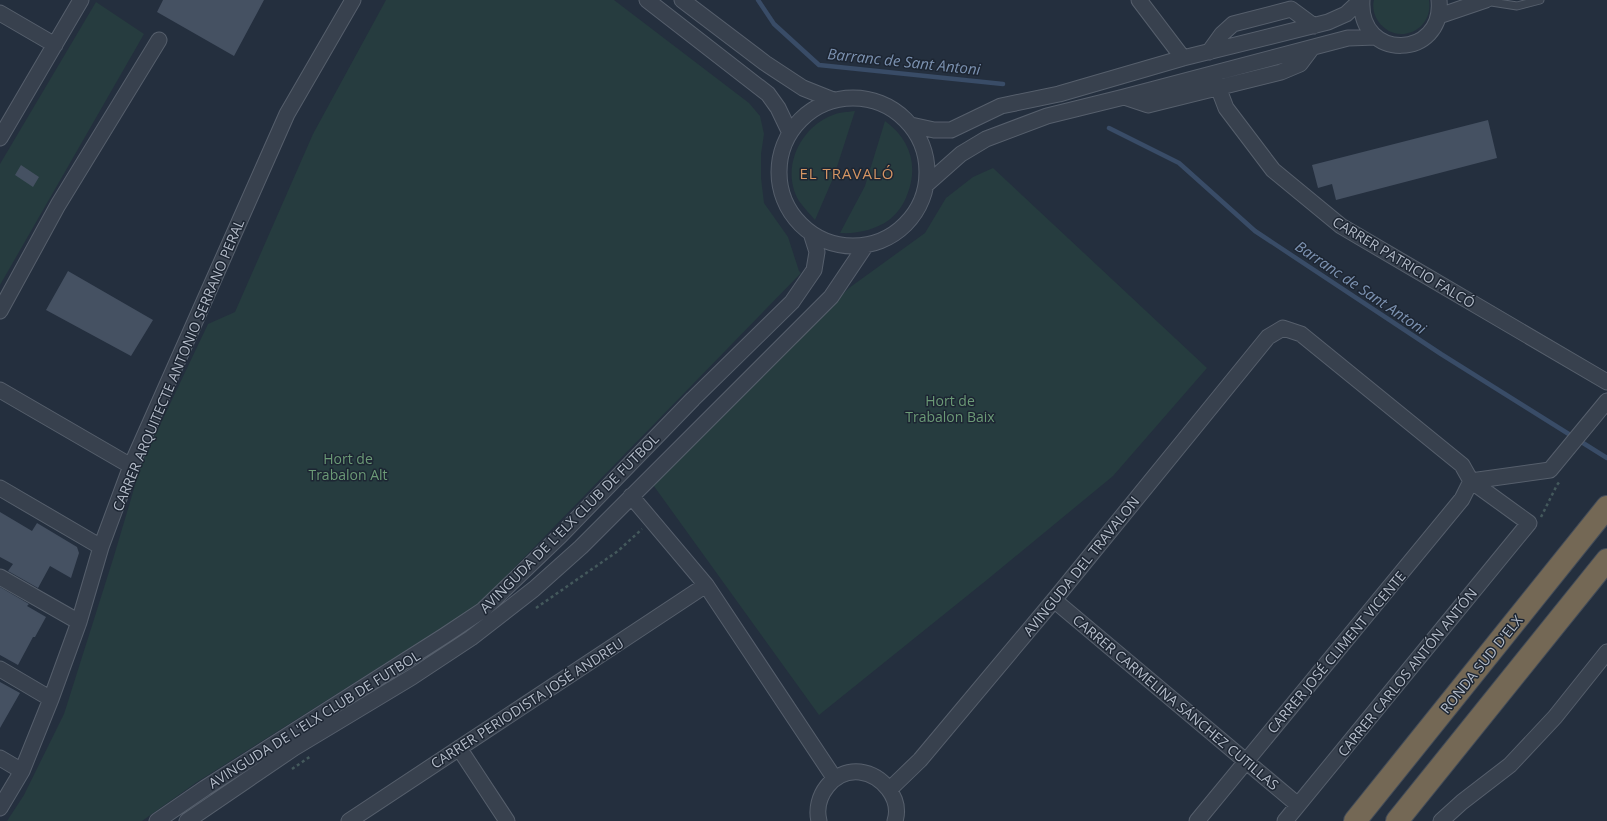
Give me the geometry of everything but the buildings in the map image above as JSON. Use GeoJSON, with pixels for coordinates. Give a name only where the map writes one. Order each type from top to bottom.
{"type":"FeatureCollection","features":[{"type":"Feature","properties":{"kind":"highway","name":"RONDA SUD D'ELX"},"geometry":{"type":"LineString","coordinates":[[1355,821],[1607,507]]}},
{"type":"Feature","properties":{"kind":"highway"},"geometry":{"type":"LineString","coordinates":[[1397,821],[1607,560]]}},
{"type":"Feature","properties":{"kind":"street"},"geometry":{"type":"LineString","coordinates":[[0,138],[81,0]]}},
{"type":"Feature","properties":{"kind":"street","name":"CARRER ARQUITECTE ANTONIO SERRANO PERAL"},"geometry":{"type":"LineString","coordinates":[[0,808],[22,771],[51,699],[79,622],[102,547],[131,466],[287,114],[353,0]]}},
{"type":"Feature","properties":{"kind":"street"},"geometry":{"type":"LineString","coordinates":[[647,0],[768,94],[778,108],[790,133]]}},
{"type":"Feature","properties":{"kind":"street"},"geometry":{"type":"LineString","coordinates":[[682,0],[765,63],[803,88],[834,100]]}},
{"type":"Feature","properties":{"kind":"street"},"geometry":{"type":"LineString","coordinates":[[1139,0],[1183,58]]}},
{"type":"Feature","properties":{"kind":"street"},"geometry":{"type":"LineString","coordinates":[[911,125],[934,130],[951,130],[1001,106],[1059,94],[1183,58],[1328,22],[1346,14],[1362,0]]}},
{"type":"Feature","properties":{"kind":"street"},"geometry":{"type":"LineString","coordinates":[[1362,0],[1365,24],[1376,37],[1386,44],[1395,46],[1413,44],[1429,34],[1439,16],[1439,0]]}},
{"type":"Feature","properties":{"kind":"street"},"geometry":{"type":"LineString","coordinates":[[1439,16],[1484,0]]}},
{"type":"Feature","properties":{"kind":"street"},"geometry":{"type":"LineString","coordinates":[[1209,52],[1222,34],[1233,24],[1290,9],[1314,26]]}},
{"type":"Feature","properties":{"kind":"street"},"geometry":{"type":"LineString","coordinates":[[0,13],[55,45]]}},
{"type":"Feature","properties":{"kind":"street"},"geometry":{"type":"LineString","coordinates":[[926,185],[961,154],[986,139],[1047,116],[1348,38],[1376,37]]}},
{"type":"Feature","properties":{"kind":"street"},"geometry":{"type":"LineString","coordinates":[[0,311],[58,206],[159,40]]}},
{"type":"Feature","properties":{"kind":"street"},"geometry":{"type":"LineString","coordinates":[[1124,97],[1148,105],[1281,72],[1300,64],[1312,48]]}},
{"type":"Feature","properties":{"kind":"street","name":"CARRER PATRICIO FALCÓ"},"geometry":{"type":"LineString","coordinates":[[1218,87],[1226,108],[1273,170],[1341,226],[1607,382]]}},
{"type":"Feature","properties":{"kind":"street"},"geometry":{"type":"LineString","coordinates":[[842,98],[870,99],[897,111],[916,131],[925,152],[928,167],[925,192],[913,216],[889,237],[866,245],[842,245],[811,233],[800,224],[785,202],[779,175],[782,152],[790,133],[797,124],[820,105],[834,100],[842,98]]}},
{"type":"Feature","properties":{"kind":"street","name":"AVINGUDA DE L'ELX CLUB DE FUTBOL"},"geometry":{"type":"LineString","coordinates":[[157,821],[205,788],[483,610],[560,535],[693,399],[792,302],[814,270],[816,252],[811,233]]}},
{"type":"Feature","properties":{"kind":"street","name":"AVINGUDA DE L'ELX CLUB DE FUTBOL"},"geometry":{"type":"LineString","coordinates":[[187,821],[294,748],[471,638],[534,589],[580,547],[831,297],[866,245]]}},
{"type":"Feature","properties":{"kind":"street","name":"AVINGUDA DEL TRAVALON"},"geometry":{"type":"LineString","coordinates":[[890,789],[920,760],[1054,600],[1268,338],[1283,328],[1300,334],[1462,465],[1471,481]]}},
{"type":"Feature","properties":{"kind":"street"},"geometry":{"type":"LineString","coordinates":[[0,390],[131,466]]}},
{"type":"Feature","properties":{"kind":"street"},"geometry":{"type":"LineString","coordinates":[[1471,481],[1550,470],[1607,401]]}},
{"type":"Feature","properties":{"kind":"street","name":"CARRER CARLOS ANTÓN ANTÓN"},"geometry":{"type":"LineString","coordinates":[[1284,821],[1529,523],[1471,481]]}},
{"type":"Feature","properties":{"kind":"street","name":"CARRER JOSÉ CLIMENT VICENTE"},"geometry":{"type":"LineString","coordinates":[[1197,821],[1462,500],[1471,481]]}},
{"type":"Feature","properties":{"kind":"street"},"geometry":{"type":"LineString","coordinates":[[0,488],[102,547]]}},
{"type":"Feature","properties":{"kind":"street"},"geometry":{"type":"LineString","coordinates":[[631,496],[706,585],[835,779]]}},
{"type":"Feature","properties":{"kind":"street"},"geometry":{"type":"LineString","coordinates":[[0,578],[79,622]]}},
{"type":"Feature","properties":{"kind":"street","name":"CARRER PERIODISTA JOSÉ ANDREU"},"geometry":{"type":"LineString","coordinates":[[349,821],[706,585]]}},
{"type":"Feature","properties":{"kind":"street","name":"CARRER CARMELINA SÁNCHEZ CUTILLAS"},"geometry":{"type":"LineString","coordinates":[[1054,600],[1247,760],[1298,805]]}},
{"type":"Feature","properties":{"kind":"street"},"geometry":{"type":"LineString","coordinates":[[1441,821],[1462,802],[1510,765],[1555,717],[1607,652]]}},
{"type":"Feature","properties":{"kind":"street"},"geometry":{"type":"LineString","coordinates":[[0,669],[51,699]]}},
{"type":"Feature","properties":{"kind":"street"},"geometry":{"type":"LineString","coordinates":[[459,748],[507,821]]}},
{"type":"Feature","properties":{"kind":"street"},"geometry":{"type":"LineString","coordinates":[[0,758],[22,771]]}},
{"type":"Feature","properties":{"kind":"street"},"geometry":{"type":"LineString","coordinates":[[818,820],[818,806],[821,794],[827,786],[835,779],[847,773],[860,772],[877,778],[890,789],[896,804],[894,821]]}},
{"type":"Feature","properties":{"kind":"lane"},"geometry":{"type":"LineString","coordinates":[[1484,0],[1517,6],[1540,0]]}},
{"type":"Feature","properties":{"kind":"green space","name":"Hort de Trabalon Alt"},"geometry":{"type":"Polygon","coordinates":[[[386,0],[614,0],[749,103],[760,116],[764,134],[761,154],[761,178],[764,203],[788,237],[799,271],[801,273],[478,605],[197,782],[142,821],[7,821],[24,795],[64,714],[141,465],[208,324],[235,312],[313,134],[386,0]]]}},
{"type":"Feature","properties":{"kind":"green space"},"geometry":{"type":"Polygon","coordinates":[[[1374,0],[1429,0],[1429,11],[1426,20],[1420,27],[1412,32],[1403,34],[1394,33],[1386,29],[1378,21],[1374,11],[1374,0]]]}},
{"type":"Feature","properties":{"kind":"green space"},"geometry":{"type":"Polygon","coordinates":[[[96,2],[144,34],[0,285],[0,164],[96,2]]]}},
{"type":"Feature","properties":{"kind":"green space"},"geometry":{"type":"Polygon","coordinates":[[[855,111],[834,176],[815,220],[799,201],[794,189],[792,176],[796,150],[811,129],[821,121],[835,114],[855,111]]]}},
{"type":"Feature","properties":{"kind":"green space"},"geometry":{"type":"Polygon","coordinates":[[[885,121],[901,136],[910,154],[912,174],[911,184],[906,198],[892,218],[884,223],[866,231],[840,233],[865,186],[885,121]]]}},
{"type":"Feature","properties":{"kind":"green space","name":"Hort de Trabalon Baix"},"geometry":{"type":"Polygon","coordinates":[[[993,168],[1207,368],[1113,476],[819,715],[651,482],[849,288],[925,233],[946,198],[973,177],[993,168]]]}},
{"type":"Feature","properties":{"kind":"waterway","name":"Barranc de Sant Antoni"},"geometry":{"type":"LineString","coordinates":[[758,0],[774,24],[819,65],[1003,84]]}},
{"type":"Feature","properties":{"kind":"waterway","name":"Barranc de Sant Antoni"},"geometry":{"type":"LineString","coordinates":[[1109,128],[1179,163],[1255,231],[1441,354],[1607,458]]}},
{"type":"Feature","properties":{"kind":"district","name":"EL TRAVALÓ"},"geometry":{"type":"Point","coordinates":[847,173]}}]}
